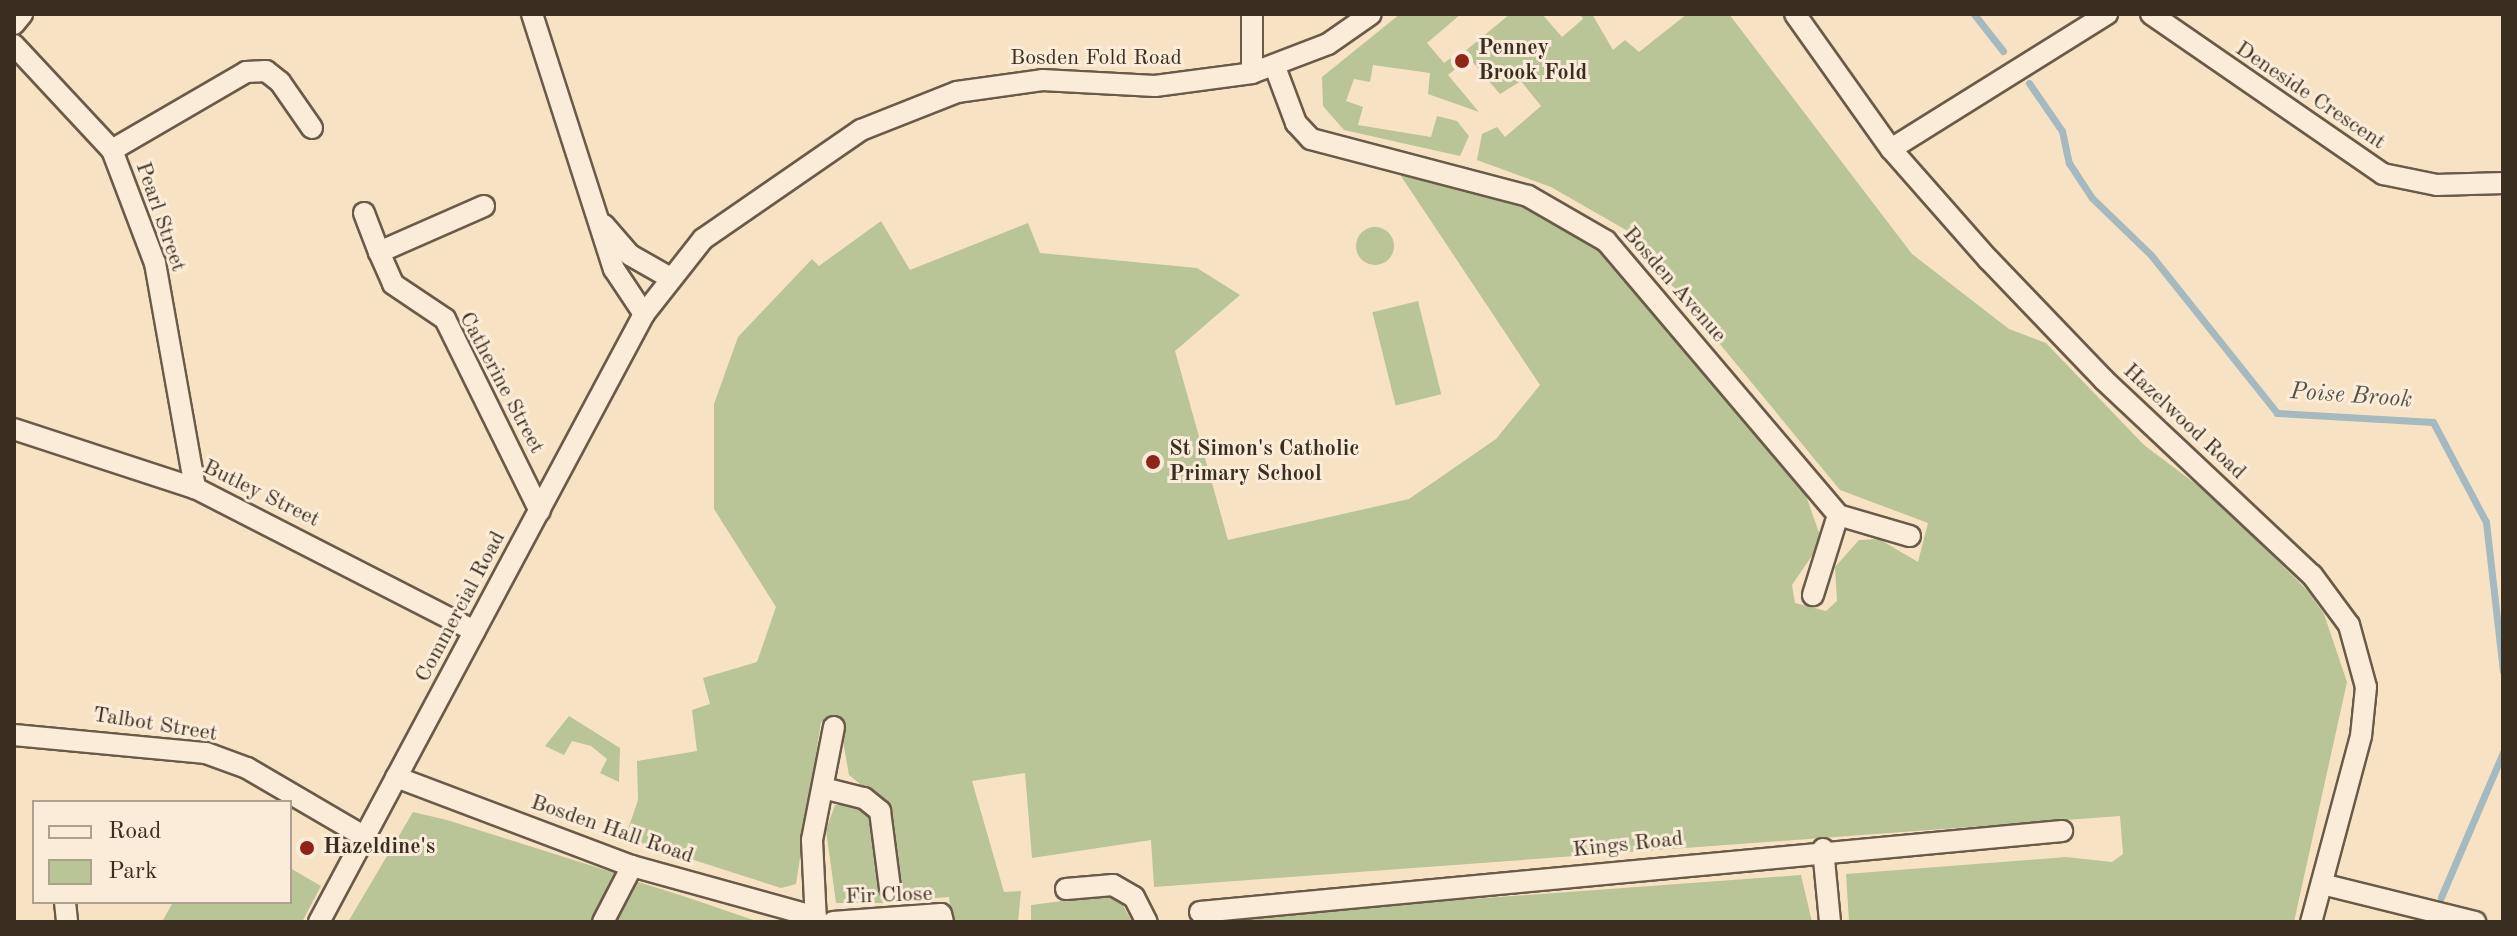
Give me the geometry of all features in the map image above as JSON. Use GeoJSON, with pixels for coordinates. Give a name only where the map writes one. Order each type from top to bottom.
{"type":"FeatureCollection","features":[{"type":"Feature","properties":{"kind":"street"},"geometry":{"type":"LineString","coordinates":[[14,24],[22,14]]}},
{"type":"Feature","properties":{"kind":"street"},"geometry":{"type":"LineString","coordinates":[[532,14],[614,269],[644,314]]}},
{"type":"Feature","properties":{"kind":"street"},"geometry":{"type":"LineString","coordinates":[[1252,14],[1252,73]]}},
{"type":"Feature","properties":{"kind":"street","name":"Bosden Fold Road"},"geometry":{"type":"LineString","coordinates":[[644,314],[667,276],[703,239],[806,163],[861,130],[957,92],[1042,80],[1155,86],[1252,73],[1275,67],[1371,14]]}},
{"type":"Feature","properties":{"kind":"street","name":"Hazelwood Road"},"geometry":{"type":"LineString","coordinates":[[1795,14],[1891,149],[2104,380],[2332,595],[2360,653],[2366,687],[2361,736],[2311,922]]}},
{"type":"Feature","properties":{"kind":"street"},"geometry":{"type":"LineString","coordinates":[[1891,149],[2107,14]]}},
{"type":"Feature","properties":{"kind":"street","name":"Deneside Crescent"},"geometry":{"type":"LineString","coordinates":[[2151,14],[2383,174],[2437,185],[2503,183]]}},
{"type":"Feature","properties":{"kind":"street","name":"Pearl Street"},"geometry":{"type":"LineString","coordinates":[[14,45],[112,150],[155,263],[195,488]]}},
{"type":"Feature","properties":{"kind":"street","name":"Bosden Avenue"},"geometry":{"type":"LineString","coordinates":[[1275,67],[1296,123],[1311,139],[1528,196],[1606,241],[1838,515]]}},
{"type":"Feature","properties":{"kind":"street"},"geometry":{"type":"LineString","coordinates":[[112,150],[246,72],[266,71],[280,82],[312,128]]}},
{"type":"Feature","properties":{"kind":"street"},"geometry":{"type":"LineString","coordinates":[[379,252],[484,206]]}},
{"type":"Feature","properties":{"kind":"street","name":"Catherine Street"},"geometry":{"type":"LineString","coordinates":[[364,213],[393,284],[445,319],[540,511]]}},
{"type":"Feature","properties":{"kind":"street"},"geometry":{"type":"LineString","coordinates":[[597,215],[630,255],[667,276]]}},
{"type":"Feature","properties":{"kind":"street","name":"Commercial Road"},"geometry":{"type":"LineString","coordinates":[[319,922],[644,314]]}},
{"type":"Feature","properties":{"kind":"street","name":"Butley Street"},"geometry":{"type":"LineString","coordinates":[[14,429],[195,488],[475,631]]}},
{"type":"Feature","properties":{"kind":"street"},"geometry":{"type":"LineString","coordinates":[[1813,595],[1838,515],[1910,536]]}},
{"type":"Feature","properties":{"kind":"street"},"geometry":{"type":"LineString","coordinates":[[822,920],[812,840],[827,789],[834,727]]}},
{"type":"Feature","properties":{"kind":"street","name":"Talbot Street"},"geometry":{"type":"LineString","coordinates":[[14,735],[206,753],[247,768],[365,837]]}},
{"type":"Feature","properties":{"kind":"street","name":"Bosden Hall Road"},"geometry":{"type":"LineString","coordinates":[[396,777],[632,866],[822,920]]}},
{"type":"Feature","properties":{"kind":"street"},"geometry":{"type":"LineString","coordinates":[[827,789],[864,798],[880,811],[890,888]]}},
{"type":"Feature","properties":{"kind":"street","name":"Kings Road"},"geometry":{"type":"LineString","coordinates":[[1200,912],[1823,849],[2062,831]]}},
{"type":"Feature","properties":{"kind":"street"},"geometry":{"type":"LineString","coordinates":[[1823,849],[1830,922]]}},
{"type":"Feature","properties":{"kind":"street"},"geometry":{"type":"LineString","coordinates":[[603,922],[632,866]]}},
{"type":"Feature","properties":{"kind":"street"},"geometry":{"type":"LineString","coordinates":[[2322,884],[2475,922]]}},
{"type":"Feature","properties":{"kind":"street"},"geometry":{"type":"LineString","coordinates":[[1066,889],[1113,885],[1134,897],[1147,922]]}},
{"type":"Feature","properties":{"kind":"street","name":"Fir Close"},"geometry":{"type":"LineString","coordinates":[[822,920],[941,914],[943,922]]}},
{"type":"Feature","properties":{"kind":"green space"},"geometry":{"type":"Polygon","coordinates":[[[1400,14],[1461,14],[1427,43],[1444,63],[1451,58],[1459,66],[1448,75],[1479,112],[1428,94],[1430,73],[1373,65],[1370,82],[1354,79],[1346,101],[1363,107],[1358,125],[1431,137],[1437,116],[1457,121],[1469,136],[1460,156],[1344,130],[1323,106],[1322,77],[1400,14]]]}},
{"type":"Feature","properties":{"kind":"green space"},"geometry":{"type":"Polygon","coordinates":[[[1510,14],[1542,14],[1562,37],[1583,19],[1580,14],[1592,14],[1613,50],[1625,40],[1639,52],[1687,14],[1729,14],[1912,254],[2009,329],[2046,343],[2144,445],[2217,500],[2307,590],[2324,614],[2347,682],[2294,922],[1849,922],[1846,874],[2066,857],[2112,862],[2123,854],[2120,816],[1154,887],[1151,840],[1032,858],[1025,773],[972,781],[1004,892],[1021,891],[1018,922],[952,922],[949,897],[898,901],[887,806],[849,775],[839,718],[821,722],[796,884],[781,888],[625,838],[638,800],[637,761],[697,751],[692,710],[710,704],[703,678],[757,662],[776,607],[714,509],[714,404],[738,337],[812,259],[819,266],[881,221],[910,270],[1028,223],[1040,253],[1197,268],[1240,295],[1175,351],[1228,540],[1409,499],[1496,439],[1540,385],[1399,173],[1513,201],[1598,248],[1620,270],[1805,493],[1822,541],[1792,585],[1795,603],[1826,611],[1837,601],[1835,567],[1859,540],[1879,539],[1918,562],[1928,523],[1840,490],[1626,230],[1551,187],[1477,160],[1482,134],[1497,127],[1505,137],[1541,106],[1521,81],[1500,94],[1464,52],[1510,14]]]}},
{"type":"Feature","properties":{"kind":"green space"},"geometry":{"type":"Polygon","coordinates":[[[1375,227],[1388,233],[1394,246],[1388,259],[1375,265],[1362,259],[1356,246],[1362,233],[1375,227]]]}},
{"type":"Feature","properties":{"kind":"green space"},"geometry":{"type":"Polygon","coordinates":[[[1418,301],[1441,394],[1396,406],[1372,312],[1418,301]]]}},
{"type":"Feature","properties":{"kind":"green space"},"geometry":{"type":"Polygon","coordinates":[[[569,716],[620,748],[619,782],[600,773],[607,759],[591,746],[572,741],[564,755],[545,746],[569,716]]]}},
{"type":"Feature","properties":{"kind":"green space"},"geometry":{"type":"Polygon","coordinates":[[[835,805],[861,805],[874,815],[883,903],[836,903],[826,830],[835,805]]]}},
{"type":"Feature","properties":{"kind":"green space"},"geometry":{"type":"Polygon","coordinates":[[[413,812],[621,875],[594,922],[348,922],[413,812]]]}},
{"type":"Feature","properties":{"kind":"green space"},"geometry":{"type":"Polygon","coordinates":[[[292,869],[321,886],[302,922],[162,922],[172,904],[292,904],[292,869]]]}},
{"type":"Feature","properties":{"kind":"green space"},"geometry":{"type":"Polygon","coordinates":[[[1801,875],[1812,922],[1214,922],[1336,909],[1801,875]]]}},
{"type":"Feature","properties":{"kind":"green space"},"geometry":{"type":"Polygon","coordinates":[[[632,880],[683,896],[759,922],[612,922],[632,880]]]}},
{"type":"Feature","properties":{"kind":"green space"},"geometry":{"type":"Polygon","coordinates":[[[1109,895],[1120,900],[1132,922],[1031,922],[1031,905],[1109,895]]]}},
{"type":"Feature","properties":{"kind":"waterway","name":"Poise Brook"},"geometry":{"type":"LineString","coordinates":[[1974,14],[2003,51]]}},
{"type":"Feature","properties":{"kind":"waterway","name":"Poise Brook"},"geometry":{"type":"LineString","coordinates":[[2029,83],[2062,131],[2069,163],[2092,198],[2151,255],[2277,413],[2433,422],[2486,522],[2503,671]]}},
{"type":"Feature","properties":{"kind":"waterway","name":"Poise Brook"},"geometry":{"type":"LineString","coordinates":[[2441,897],[2503,752]]}},
{"type":"Feature","properties":{"kind":"place","name":"Penney Brook Fold"},"geometry":{"type":"Point","coordinates":[1462,61]}},
{"type":"Feature","properties":{"kind":"place","name":"St Simon's Catholic Primary School"},"geometry":{"type":"Point","coordinates":[1153,462]}},
{"type":"Feature","properties":{"kind":"place","name":"Hazeldine's"},"geometry":{"type":"Point","coordinates":[307,848]}}]}
